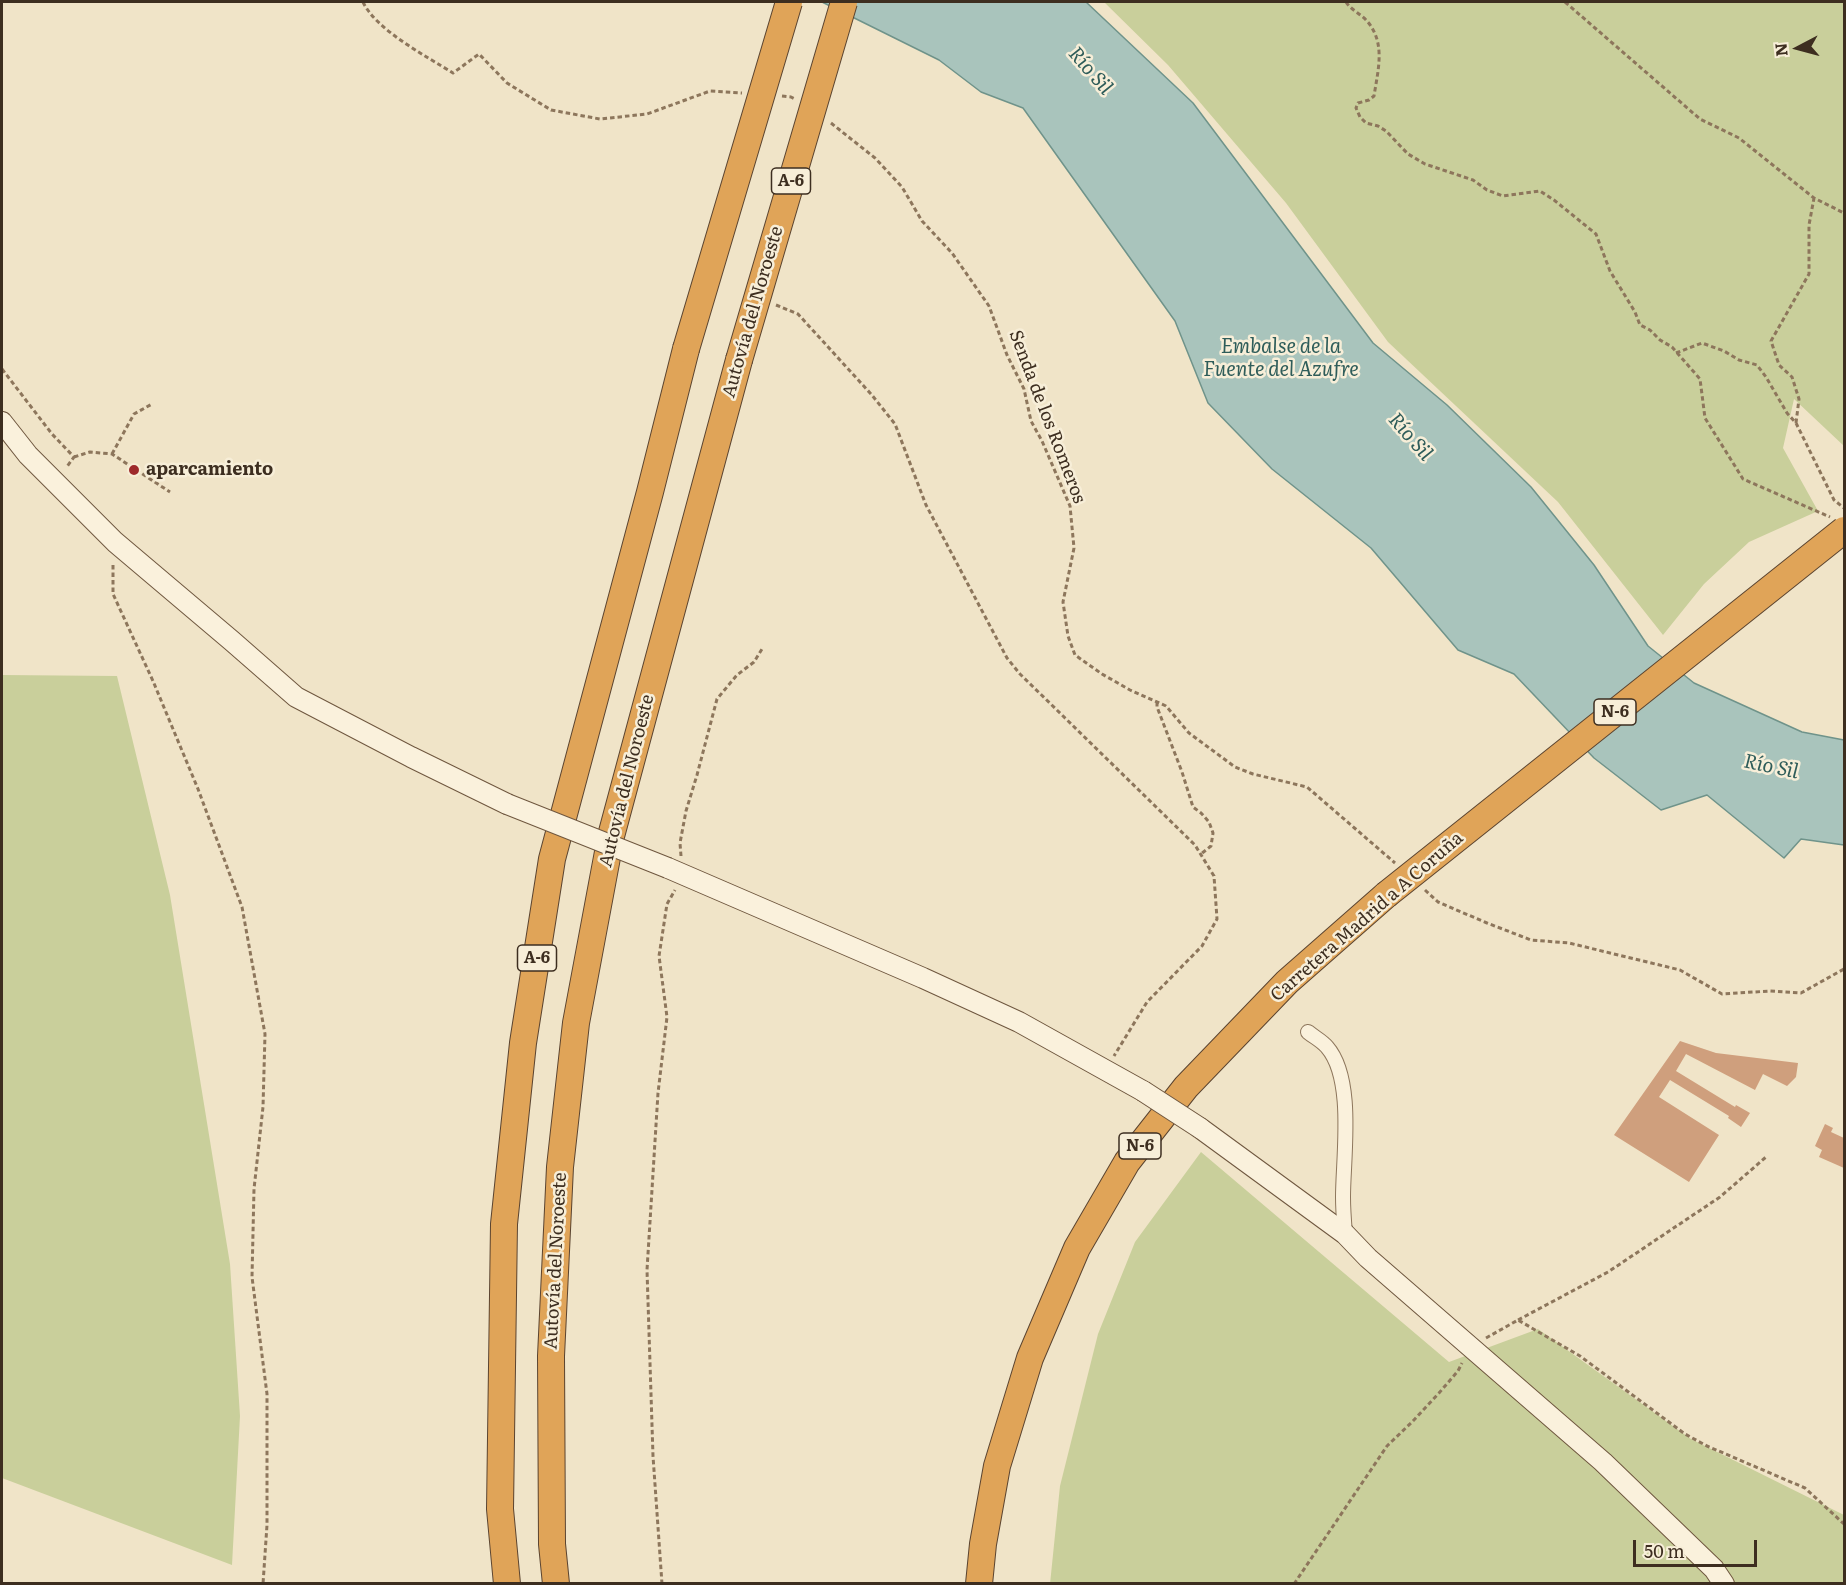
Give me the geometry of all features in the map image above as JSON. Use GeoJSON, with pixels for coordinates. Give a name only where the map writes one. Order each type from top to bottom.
{"type":"FeatureCollection","features":[{"type":"Feature","properties":{"kind":"highway","name":"A-6"},"geometry":{"type":"LineString","coordinates":[[507,1584],[500,1509],[504,1224],[523,1043],[552,859],[648,503],[686,349],[789,2]]}},
{"type":"Feature","properties":{"kind":"highway","name":"Autovía del Noroeste"},"geometry":{"type":"LineString","coordinates":[[556,1584],[552,1544],[551,1356],[560,1167],[576,1023],[611,836],[739,360],[844,2]]}},
{"type":"Feature","properties":{"kind":"highway","name":"Carretera Madrid a A Coruña"},"geometry":{"type":"LineString","coordinates":[[980,1584],[983,1544],[997,1466],[1030,1358],[1077,1248],[1127,1162],[1186,1087],[1287,982],[1386,895],[1840,526]]}},
{"type":"Feature","properties":{"kind":"street"},"geometry":{"type":"LineString","coordinates":[[2,422],[28,454],[115,542],[296,697],[507,804],[676,872],[1019,1022],[1143,1091],[1200,1128],[1345,1234],[1368,1258],[1603,1462],[1714,1569],[1724,1584]]}},
{"type":"Feature","properties":{"kind":"street"},"geometry":{"type":"LineString","coordinates":[[1308,1032],[1327,1047],[1338,1068],[1344,1096],[1345,1234]]}},
{"type":"Feature","properties":{"kind":"path"},"geometry":{"type":"LineString","coordinates":[[363,2],[366,8],[399,39],[453,72],[479,54],[507,83],[551,110],[600,118],[647,114],[710,91],[745,94]]}},
{"type":"Feature","properties":{"kind":"path"},"geometry":{"type":"LineString","coordinates":[[1346,2],[1375,31],[1379,45],[1379,66],[1374,96],[1358,103],[1356,108],[1360,117],[1366,123],[1386,131],[1408,154],[1425,164],[1473,180],[1487,190],[1503,196],[1539,191],[1596,234],[1610,271],[1640,324],[1672,347],[1700,379],[1705,418],[1743,479],[1828,515],[1840,526]]}},
{"type":"Feature","properties":{"kind":"path"},"geometry":{"type":"LineString","coordinates":[[1565,2],[1700,118],[1739,138],[1814,198],[1845,213]]}},
{"type":"Feature","properties":{"kind":"path"},"geometry":{"type":"LineString","coordinates":[[779,96],[791,97],[800,103]]}},
{"type":"Feature","properties":{"kind":"path","name":"Senda de los Romeros"},"geometry":{"type":"LineString","coordinates":[[827,120],[875,158],[902,187],[922,221],[952,253],[989,306],[1007,355],[1024,389],[1031,421],[1070,506],[1074,548],[1063,602],[1068,636],[1076,655],[1102,674],[1166,706],[1189,733],[1235,767],[1307,788],[1395,863]]}},
{"type":"Feature","properties":{"kind":"path"},"geometry":{"type":"LineString","coordinates":[[1796,423],[1799,399],[1792,377],[1779,365],[1771,341],[1809,274],[1809,225],[1814,198]]}},
{"type":"Feature","properties":{"kind":"path"},"geometry":{"type":"LineString","coordinates":[[773,304],[798,314],[872,394],[895,424],[926,505],[1013,666],[1195,845],[1214,876],[1218,919],[1202,946],[1147,1002],[1105,1070]]}},
{"type":"Feature","properties":{"kind":"path"},"geometry":{"type":"LineString","coordinates":[[1676,353],[1702,343],[1724,351],[1739,360],[1757,365],[1787,413],[1796,423],[1834,500],[1845,508]]}},
{"type":"Feature","properties":{"kind":"path"},"geometry":{"type":"LineString","coordinates":[[2,369],[52,434],[74,457]]}},
{"type":"Feature","properties":{"kind":"path"},"geometry":{"type":"LineString","coordinates":[[111,454],[134,414],[152,404]]}},
{"type":"Feature","properties":{"kind":"path"},"geometry":{"type":"LineString","coordinates":[[56,482],[74,457],[90,452],[111,454],[170,492]]}},
{"type":"Feature","properties":{"kind":"path"},"geometry":{"type":"LineString","coordinates":[[115,542],[113,594],[153,681],[198,789],[242,907],[265,1034],[263,1107],[254,1189],[252,1277],[267,1394],[267,1525],[263,1584]]}},
{"type":"Feature","properties":{"kind":"path"},"geometry":{"type":"LineString","coordinates":[[662,1584],[653,1456],[647,1270],[658,1093],[667,1017],[659,956],[686,811],[717,699],[737,675],[754,662],[762,649]]}},
{"type":"Feature","properties":{"kind":"path"},"geometry":{"type":"LineString","coordinates":[[1157,702],[1189,798],[1193,807],[1209,822],[1214,833],[1211,846],[1201,854]]}},
{"type":"Feature","properties":{"kind":"path"},"geometry":{"type":"LineString","coordinates":[[1421,886],[1438,902],[1531,940],[1569,943],[1680,970],[1722,994],[1770,991],[1801,993],[1845,969]]}},
{"type":"Feature","properties":{"kind":"path"},"geometry":{"type":"LineString","coordinates":[[1294,1584],[1387,1446],[1458,1371],[1470,1346],[1608,1272],[1720,1197],[1766,1157]]}},
{"type":"Feature","properties":{"kind":"path"},"geometry":{"type":"LineString","coordinates":[[1518,1320],[1580,1356],[1685,1434],[1707,1446],[1805,1488],[1845,1524]]}},
{"type":"Feature","properties":{"kind":"green space"},"geometry":{"type":"Polygon","coordinates":[[[1104,2],[1844,2],[1844,446],[1794,399],[1783,448],[1818,511],[1749,542],[1704,584],[1663,635],[1558,502],[1388,342],[1286,203],[1168,65],[1104,2]]]}},
{"type":"Feature","properties":{"kind":"green space"},"geometry":{"type":"Polygon","coordinates":[[[2,675],[117,676],[170,895],[230,1264],[240,1416],[232,1565],[2,1478],[2,675]]]}},
{"type":"Feature","properties":{"kind":"green space"},"geometry":{"type":"Polygon","coordinates":[[[1201,1152],[1449,1362],[1538,1329],[1691,1439],[1844,1515],[1844,1583],[1050,1584],[1060,1486],[1098,1334],[1135,1242],[1201,1152]]]}},
{"type":"Feature","properties":{"kind":"water","name":"Embalse de la Fuente del Azufre"},"geometry":{"type":"Polygon","coordinates":[[[822,2],[1086,2],[1193,103],[1373,343],[1447,405],[1531,487],[1594,565],[1648,646],[1694,683],[1802,732],[1844,740],[1844,845],[1801,839],[1784,858],[1707,795],[1661,810],[1594,758],[1514,674],[1458,650],[1371,548],[1272,469],[1208,403],[1175,321],[1023,108],[981,92],[939,60],[822,2]]]}},
{"type":"Feature","properties":{"kind":"building"},"geometry":{"type":"Polygon","coordinates":[[[1680,1041],[1716,1053],[1798,1063],[1796,1077],[1787,1086],[1763,1074],[1755,1090],[1686,1054],[1676,1071],[1735,1107],[1736,1105],[1750,1113],[1741,1127],[1728,1118],[1729,1116],[1670,1080],[1659,1097],[1719,1135],[1689,1182],[1614,1135],[1680,1041]]]}},
{"type":"Feature","properties":{"kind":"building"},"geometry":{"type":"Polygon","coordinates":[[[1825,1124],[1833,1128],[1831,1132],[1844,1138],[1844,1168],[1819,1157],[1822,1150],[1815,1146],[1825,1124]]]}},
{"type":"Feature","properties":{"kind":"place","name":"aparcamiento"},"geometry":{"type":"Point","coordinates":[134,470]}},
{"type":"Feature","properties":{"kind":"water label","name":"Río Sil"},"geometry":{"type":"Point","coordinates":[1090,71]}},
{"type":"Feature","properties":{"kind":"water label","name":"Río Sil"},"geometry":{"type":"Point","coordinates":[1410,437]}},
{"type":"Feature","properties":{"kind":"water label","name":"Río Sil"},"geometry":{"type":"Point","coordinates":[1771,767]}}]}
